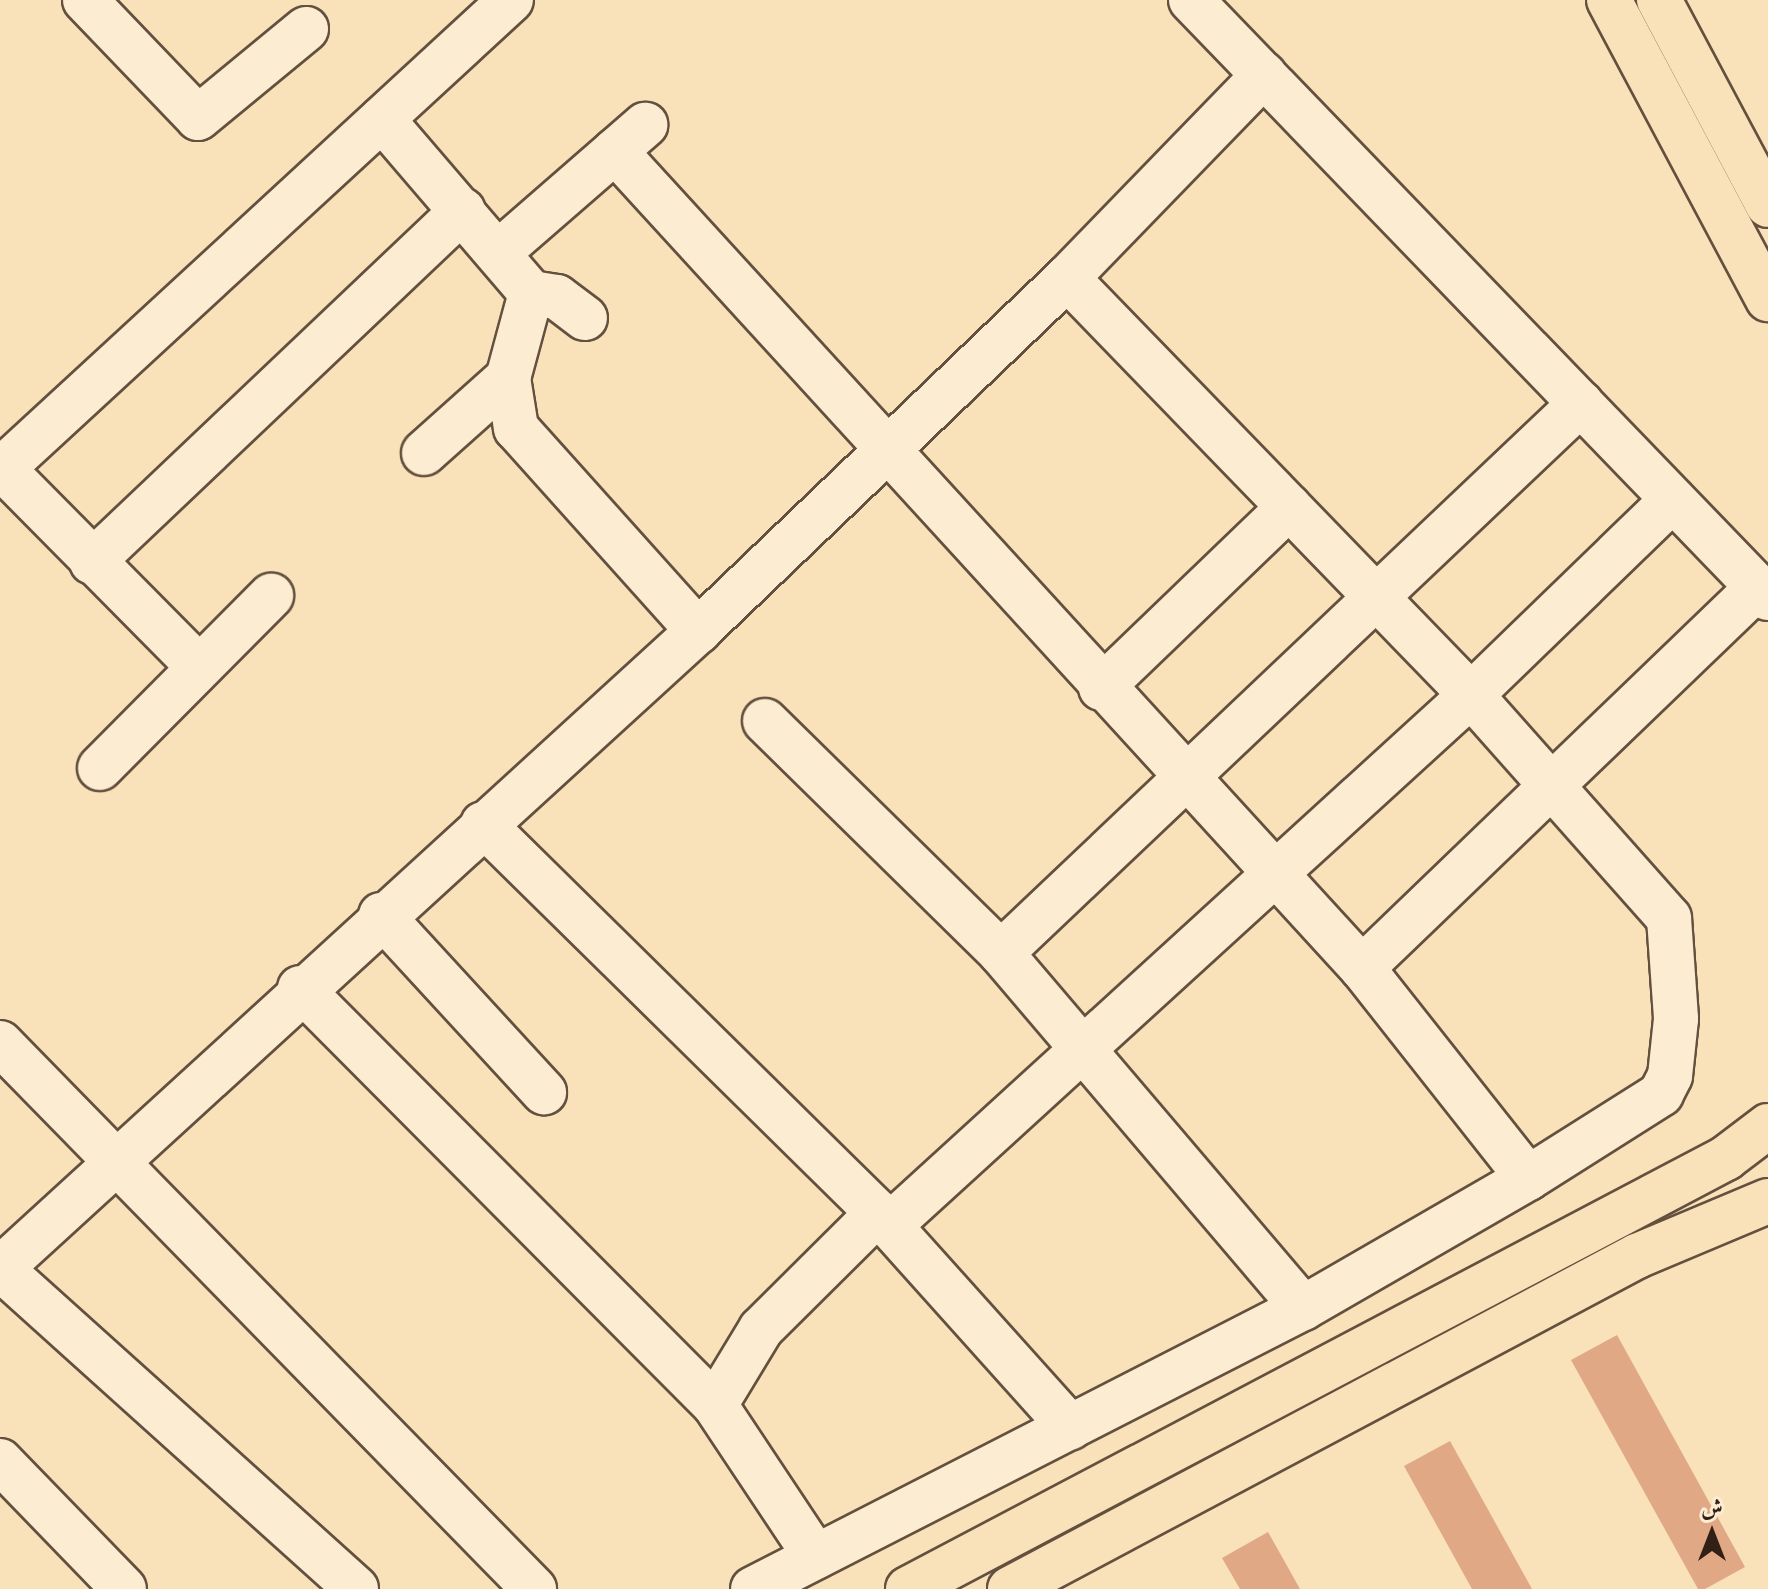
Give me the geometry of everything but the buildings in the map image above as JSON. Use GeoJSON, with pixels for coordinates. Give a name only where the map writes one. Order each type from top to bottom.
{"type":"FeatureCollection","features":[{"type":"Feature","properties":{"kind":"main road"},"geometry":{"type":"LineString","coordinates":[[1609,0],[1768,299]]}},
{"type":"Feature","properties":{"kind":"main road"},"geometry":{"type":"LineString","coordinates":[[1659,0],[1768,205]]}},
{"type":"Feature","properties":{"kind":"main road"},"geometry":{"type":"LineString","coordinates":[[908,1589],[1726,1158],[1768,1126]]}},
{"type":"Feature","properties":{"kind":"main road"},"geometry":{"type":"LineString","coordinates":[[1010,1589],[1637,1256],[1768,1201]]}},
{"type":"Feature","properties":{"kind":"street"},"geometry":{"type":"LineString","coordinates":[[85,0],[198,118],[306,29]]}},
{"type":"Feature","properties":{"kind":"street"},"geometry":{"type":"LineString","coordinates":[[199,667],[1,467],[511,0]]}},
{"type":"Feature","properties":{"kind":"street"},"geometry":{"type":"LineString","coordinates":[[1191,0],[1763,592],[1362,968]]}},
{"type":"Feature","properties":{"kind":"street"},"geometry":{"type":"LineString","coordinates":[[356,1589],[0,1269],[300,988],[698,631],[885,447],[1067,278],[1264,75]]}},
{"type":"Feature","properties":{"kind":"street"},"geometry":{"type":"LineString","coordinates":[[382,119],[531,293],[557,297],[585,318]]}},
{"type":"Feature","properties":{"kind":"street"},"geometry":{"type":"LineString","coordinates":[[499,252],[630,138],[885,447],[1101,688],[1362,968],[1528,1178]]}},
{"type":"Feature","properties":{"kind":"street"},"geometry":{"type":"LineString","coordinates":[[92,562],[463,210]]}},
{"type":"Feature","properties":{"kind":"street"},"geometry":{"type":"LineString","coordinates":[[753,1589],[1303,1308],[1528,1178],[1661,1094],[1674,1049],[1669,918],[1471,695],[1067,278]]}},
{"type":"Feature","properties":{"kind":"street"},"geometry":{"type":"LineString","coordinates":[[531,293],[508,378],[516,428],[698,631]]}},
{"type":"Feature","properties":{"kind":"street"},"geometry":{"type":"LineString","coordinates":[[424,453],[508,378]]}},
{"type":"Feature","properties":{"kind":"street"},"geometry":{"type":"LineString","coordinates":[[1001,953],[1581,403]]}},
{"type":"Feature","properties":{"kind":"street"},"geometry":{"type":"LineString","coordinates":[[715,1405],[761,1329],[1085,1044],[1272,871],[1471,695],[1673,499]]}},
{"type":"Feature","properties":{"kind":"street"},"geometry":{"type":"LineString","coordinates":[[1101,688],[1289,507]]}},
{"type":"Feature","properties":{"kind":"street"},"geometry":{"type":"LineString","coordinates":[[100,768],[271,596]]}},
{"type":"Feature","properties":{"kind":"street"},"geometry":{"type":"LineString","coordinates":[[765,721],[1001,953],[1085,1044],[1303,1308]]}},
{"type":"Feature","properties":{"kind":"street"},"geometry":{"type":"LineString","coordinates":[[483,824],[884,1219],[1070,1427]]}},
{"type":"Feature","properties":{"kind":"street"},"geometry":{"type":"LineString","coordinates":[[381,915],[544,1092]]}},
{"type":"Feature","properties":{"kind":"street"},"geometry":{"type":"LineString","coordinates":[[300,988],[715,1405],[816,1557]]}},
{"type":"Feature","properties":{"kind":"street"},"geometry":{"type":"LineString","coordinates":[[0,1043],[534,1589]]}},
{"type":"Feature","properties":{"kind":"street"},"geometry":{"type":"LineString","coordinates":[[0,1461],[124,1589]]}}]}
